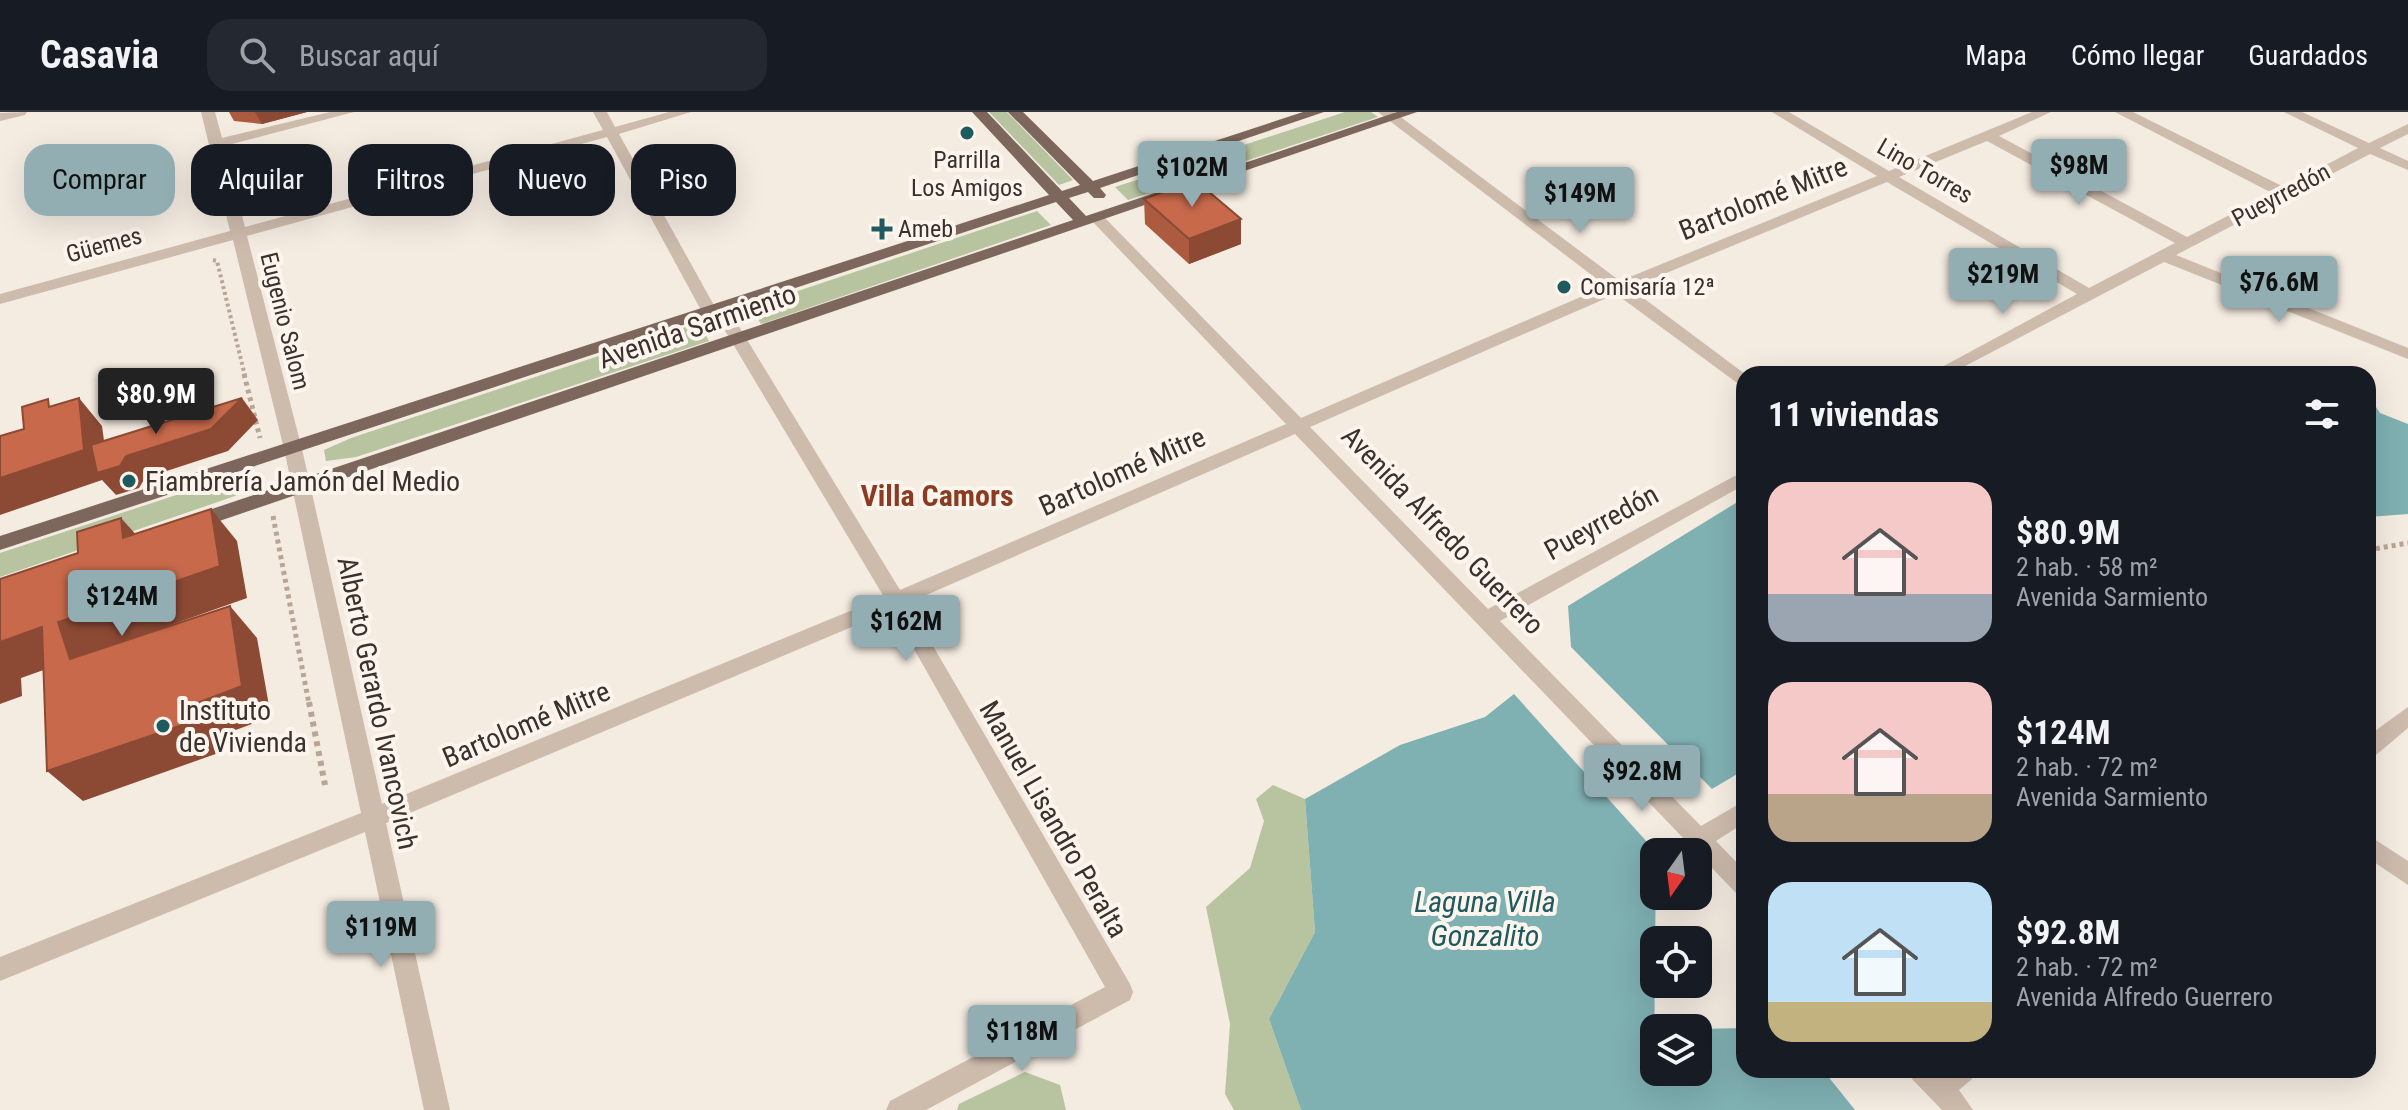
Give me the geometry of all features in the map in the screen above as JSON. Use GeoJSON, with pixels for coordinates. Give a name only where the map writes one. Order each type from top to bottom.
{"type":"FeatureCollection","features":[{"type":"Feature","properties":{"kind":"main road"},"geometry":{"type":"LineString","coordinates":[[979,112],[1059,198],[1090,221]]}},
{"type":"Feature","properties":{"kind":"main road"},"geometry":{"type":"LineString","coordinates":[[1015,112],[1117,211]]}},
{"type":"Feature","properties":{"kind":"main road","name":"Avenida Sarmiento"},"geometry":{"type":"LineString","coordinates":[[0,543],[1317,112]]}},
{"type":"Feature","properties":{"kind":"main road","name":"Avenida Sarmiento"},"geometry":{"type":"LineString","coordinates":[[178,528],[1090,221],[1389,115],[1410,112]]}},
{"type":"Feature","properties":{"kind":"street"},"geometry":{"type":"LineString","coordinates":[[0,117],[20,112]]}},
{"type":"Feature","properties":{"kind":"street","name":"Eugenio Salom"},"geometry":{"type":"LineString","coordinates":[[208,112],[216,144]]}},
{"type":"Feature","properties":{"kind":"street"},"geometry":{"type":"LineString","coordinates":[[216,144],[347,112]]}},
{"type":"Feature","properties":{"kind":"street","name":"Manuel Lisandro Peralta"},"geometry":{"type":"LineString","coordinates":[[600,112],[710,312],[727,320],[739,339],[896,600],[1121,992],[899,1110]]}},
{"type":"Feature","properties":{"kind":"street","name":"Güemes"},"geometry":{"type":"LineString","coordinates":[[0,299],[684,112]]}},
{"type":"Feature","properties":{"kind":"street","name":"Lino Torres"},"geometry":{"type":"LineString","coordinates":[[1779,112],[2089,295]]}},
{"type":"Feature","properties":{"kind":"street","name":"Bartolomé Mitre"},"geometry":{"type":"LineString","coordinates":[[0,969],[373,818],[896,600],[1616,288],[2044,112]]}},
{"type":"Feature","properties":{"kind":"street"},"geometry":{"type":"LineString","coordinates":[[2122,112],[2284,193]]}},
{"type":"Feature","properties":{"kind":"street"},"geometry":{"type":"LineString","coordinates":[[2291,112],[2408,166]]}},
{"type":"Feature","properties":{"kind":"street"},"geometry":{"type":"LineString","coordinates":[[1389,115],[1736,376]]}},
{"type":"Feature","properties":{"kind":"street","name":"Pueyrredón"},"geometry":{"type":"LineString","coordinates":[[1952,366],[2408,128]]}},
{"type":"Feature","properties":{"kind":"street"},"geometry":{"type":"LineString","coordinates":[[1989,136],[2188,244]]}},
{"type":"Feature","properties":{"kind":"street","name":"Eugenio Salom"},"geometry":{"type":"LineString","coordinates":[[234,216],[293,449]]}},
{"type":"Feature","properties":{"kind":"street","name":"Avenida Alfredo Guerrero"},"geometry":{"type":"LineString","coordinates":[[1090,221],[1296,425],[1697,838]]}},
{"type":"Feature","properties":{"kind":"street"},"geometry":{"type":"LineString","coordinates":[[2164,256],[2408,354]]}},
{"type":"Feature","properties":{"kind":"street","name":"Alberto Gerardo Ivancovich"},"geometry":{"type":"LineString","coordinates":[[293,449],[437,1110]]}},
{"type":"Feature","properties":{"kind":"street","name":"Pueyrredón"},"geometry":{"type":"LineString","coordinates":[[1486,619],[1736,481]]}},
{"type":"Feature","properties":{"kind":"street"},"geometry":{"type":"LineString","coordinates":[[2376,742],[2408,716]]}},
{"type":"Feature","properties":{"kind":"street"},"geometry":{"type":"LineString","coordinates":[[1702,838],[1736,816]]}},
{"type":"Feature","properties":{"kind":"street"},"geometry":{"type":"LineString","coordinates":[[2376,851],[2408,875]]}},
{"type":"Feature","properties":{"kind":"street","name":"Avenida Alfredo Guerrero"},"geometry":{"type":"LineString","coordinates":[[1712,853],[1736,878]]}},
{"type":"Feature","properties":{"kind":"street"},"geometry":{"type":"LineString","coordinates":[[1930,1079],[1960,1110]]}},
{"type":"Feature","properties":{"kind":"path"},"geometry":{"type":"LineString","coordinates":[[217,261],[260,438],[251,446]]}},
{"type":"Feature","properties":{"kind":"path"},"geometry":{"type":"LineString","coordinates":[[264,514],[274,516],[325,785]]}},
{"type":"Feature","properties":{"kind":"path"},"geometry":{"type":"LineString","coordinates":[[2376,549],[2408,543]]}},
{"type":"Feature","properties":{"kind":"green space"},"geometry":{"type":"Polygon","coordinates":[[[989,112],[1007,112],[1073,180],[1059,185],[989,112]]]}},
{"type":"Feature","properties":{"kind":"green space"},"geometry":{"type":"Polygon","coordinates":[[[1345,112],[1371,112],[1378,117],[1128,200],[1115,187],[1345,112]]]}},
{"type":"Feature","properties":{"kind":"green space"},"geometry":{"type":"Polygon","coordinates":[[[1037,211],[1051,225],[761,324],[750,307],[1037,211]]]}},
{"type":"Feature","properties":{"kind":"green space"},"geometry":{"type":"Polygon","coordinates":[[[698,323],[709,341],[356,457],[326,461],[324,450],[351,438],[698,323]]]}},
{"type":"Feature","properties":{"kind":"green space"},"geometry":{"type":"Polygon","coordinates":[[[231,477],[242,483],[242,490],[235,496],[0,577],[0,553],[231,477]]]}},
{"type":"Feature","properties":{"kind":"green space"},"geometry":{"type":"Polygon","coordinates":[[[1273,785],[1305,799],[1315,932],[1269,1019],[1301,1110],[1234,1110],[1225,1094],[1230,1024],[1206,907],[1250,868],[1264,821],[1256,799],[1273,785]]]}},
{"type":"Feature","properties":{"kind":"green space"},"geometry":{"type":"Polygon","coordinates":[[[1025,1072],[1060,1085],[1066,1110],[957,1110],[959,1104],[1025,1072]]]}},
{"type":"Feature","properties":{"kind":"water"},"geometry":{"type":"Polygon","coordinates":[[[2376,407],[2380,413],[2408,424],[2408,514],[2376,516],[2376,407]]]}},
{"type":"Feature","properties":{"kind":"water"},"geometry":{"type":"Polygon","coordinates":[[[1736,503],[1736,775],[1712,789],[1571,647],[1568,606],[1736,503]]]}},
{"type":"Feature","properties":{"kind":"water","name":"Laguna Villa Gonzalito"},"geometry":{"type":"Polygon","coordinates":[[[1514,694],[1643,838],[1640,838],[1640,910],[1655,910],[1655,926],[1640,926],[1640,998],[1655,998],[1655,1014],[1640,1014],[1640,1086],[1712,1086],[1712,1029],[1736,1028],[1736,1078],[1829,1078],[1855,1110],[1301,1110],[1269,1019],[1315,932],[1305,799],[1400,745],[1485,717],[1514,694]]]}},
{"type":"Feature","properties":{"kind":"building"},"geometry":{"type":"Polygon","coordinates":[[[1195,180],[1241,219],[1189,239],[1144,199],[1195,180]]]}},
{"type":"Feature","properties":{"kind":"building"},"geometry":{"type":"Polygon","coordinates":[[[79,398],[84,450],[0,478],[0,436],[24,429],[22,407],[48,399],[49,407],[79,398]]]}},
{"type":"Feature","properties":{"kind":"building"},"geometry":{"type":"Polygon","coordinates":[[[242,398],[211,429],[126,456],[120,466],[97,473],[91,445],[242,398]]]}},
{"type":"Feature","properties":{"kind":"building"},"geometry":{"type":"Polygon","coordinates":[[[211,509],[220,566],[58,622],[70,659],[230,606],[242,686],[192,705],[194,721],[47,771],[42,627],[0,642],[0,579],[78,553],[77,532],[121,518],[123,538],[211,509]]]}},
{"type":"Feature","properties":{"kind":"place","name":"Parrilla Los Amigos"},"geometry":{"type":"Point","coordinates":[967,133]}},
{"type":"Feature","properties":{"kind":"place","name":"Ameb"},"geometry":{"type":"Point","coordinates":[882,229]}},
{"type":"Feature","properties":{"kind":"place","name":"Comisaría 12ª"},"geometry":{"type":"Point","coordinates":[1564,287]}},
{"type":"Feature","properties":{"kind":"place","name":"Fiambrería Jamón del Medio"},"geometry":{"type":"Point","coordinates":[129,481]}},
{"type":"Feature","properties":{"kind":"place","name":"Instituto de Vivienda"},"geometry":{"type":"Point","coordinates":[163,726]}},
{"type":"Feature","properties":{"kind":"district","name":"Villa Camors"},"geometry":{"type":"Point","coordinates":[937,496]}}]}
